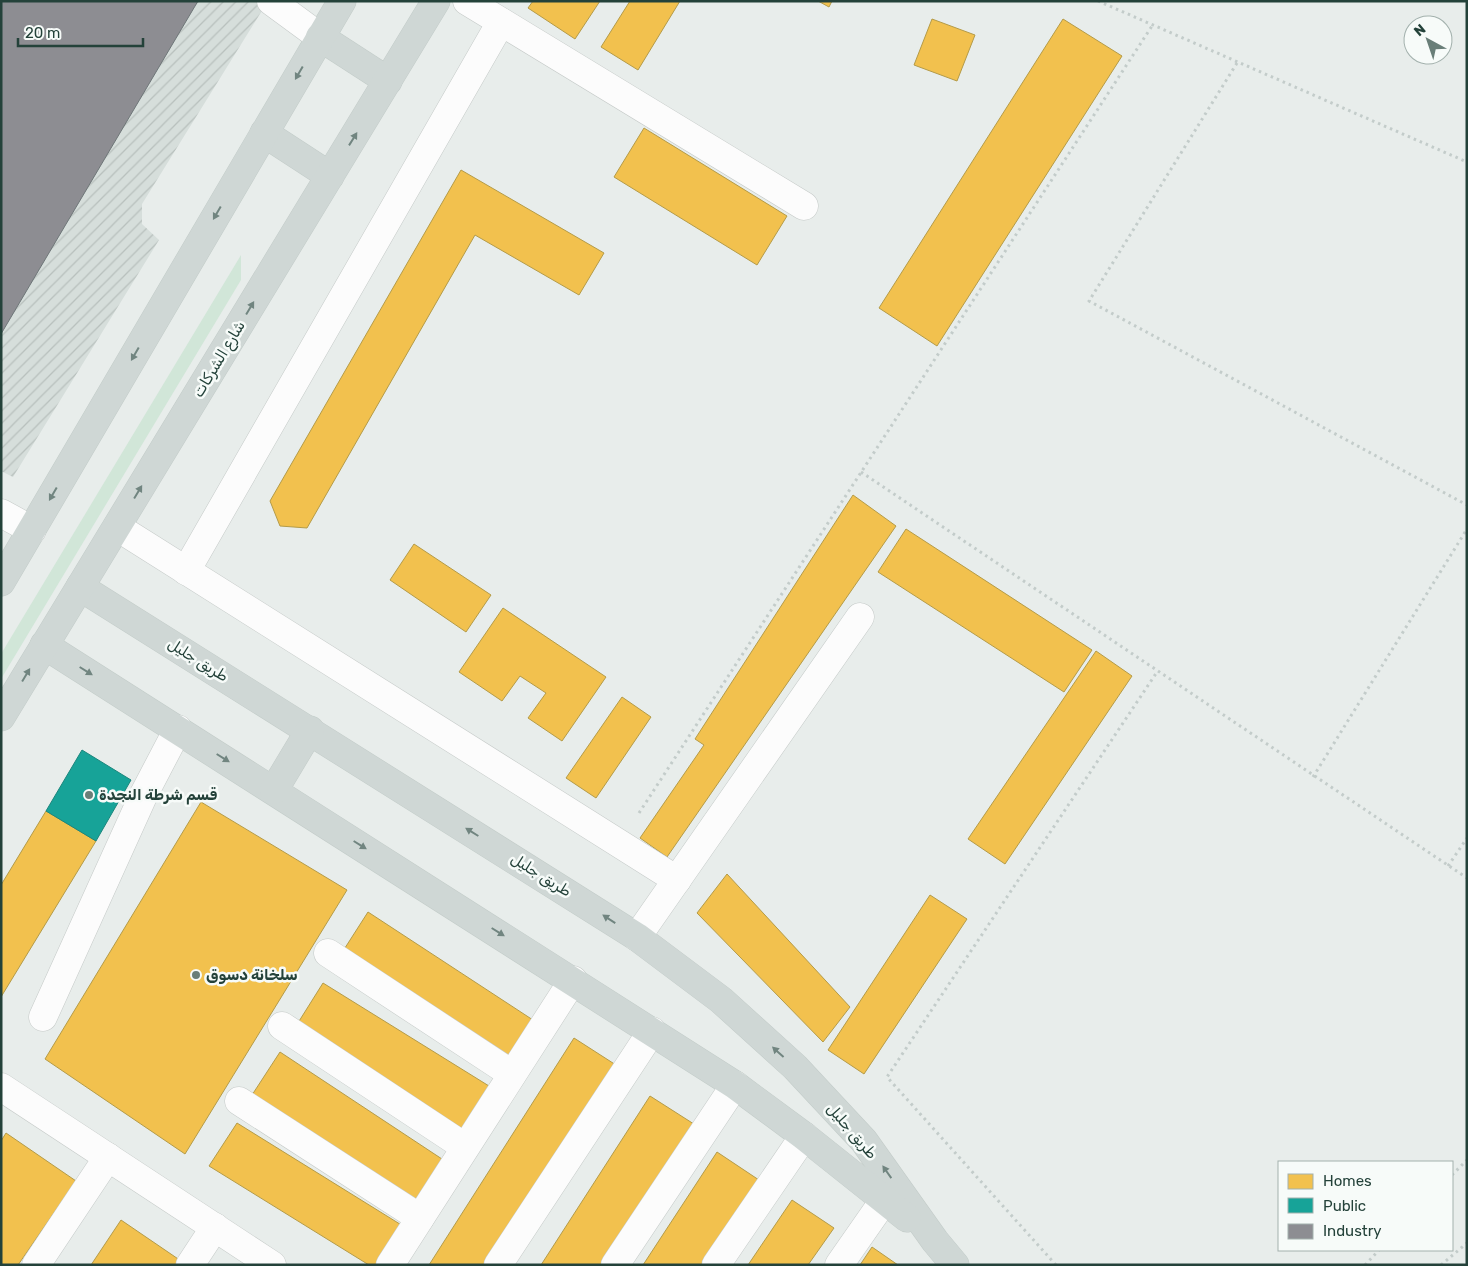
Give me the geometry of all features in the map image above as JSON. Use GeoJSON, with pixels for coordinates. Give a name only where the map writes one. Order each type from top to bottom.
{"type":"FeatureCollection","features":[{"type":"Feature","properties":{"kind":"main road"},"geometry":{"type":"LineString","coordinates":[[1,582],[342,1]]}},
{"type":"Feature","properties":{"kind":"main road","name":"شارع الشركات"},"geometry":{"type":"LineString","coordinates":[[1,717],[436,1]]}},
{"type":"Feature","properties":{"kind":"main road"},"geometry":{"type":"LineString","coordinates":[[320,37],[388,81]]}},
{"type":"Feature","properties":{"kind":"main road"},"geometry":{"type":"LineString","coordinates":[[264,133],[330,176]]}},
{"type":"Feature","properties":{"kind":"main road","name":"طريق جليل"},"geometry":{"type":"LineString","coordinates":[[80,587],[637,937],[721,1000],[795,1067],[864,1140],[935,1241],[955,1265]]}},
{"type":"Feature","properties":{"kind":"main road","name":"طريق جليل"},"geometry":{"type":"LineString","coordinates":[[44,646],[178,729],[735,1085],[885,1199],[935,1241]]}},
{"type":"Feature","properties":{"kind":"main road"},"geometry":{"type":"LineString","coordinates":[[274,790],[310,730]]}},
{"type":"Feature","properties":{"kind":"street"},"geometry":{"type":"LineString","coordinates":[[271,1],[320,37]]}},
{"type":"Feature","properties":{"kind":"street"},"geometry":{"type":"LineString","coordinates":[[467,1],[804,206]]}},
{"type":"Feature","properties":{"kind":"street"},"geometry":{"type":"LineString","coordinates":[[186,571],[501,22]]}},
{"type":"Feature","properties":{"kind":"street"},"geometry":{"type":"LineString","coordinates":[[1,513],[32,530]]}},
{"type":"Feature","properties":{"kind":"street"},"geometry":{"type":"LineString","coordinates":[[117,527],[676,880]]}},
{"type":"Feature","properties":{"kind":"street"},"geometry":{"type":"LineString","coordinates":[[637,937],[860,617]]}},
{"type":"Feature","properties":{"kind":"street"},"geometry":{"type":"LineString","coordinates":[[43,1018],[144,794],[178,729]]}},
{"type":"Feature","properties":{"kind":"street"},"geometry":{"type":"LineString","coordinates":[[328,953],[512,1074]]}},
{"type":"Feature","properties":{"kind":"street"},"geometry":{"type":"LineString","coordinates":[[390,1265],[573,980]]}},
{"type":"Feature","properties":{"kind":"street"},"geometry":{"type":"LineString","coordinates":[[282,1026],[465,1147]]}},
{"type":"Feature","properties":{"kind":"street"},"geometry":{"type":"LineString","coordinates":[[498,1265],[652,1031]]}},
{"type":"Feature","properties":{"kind":"street"},"geometry":{"type":"LineString","coordinates":[[615,1265],[735,1085]]}},
{"type":"Feature","properties":{"kind":"street"},"geometry":{"type":"LineString","coordinates":[[1,1087],[272,1265]]}},
{"type":"Feature","properties":{"kind":"street"},"geometry":{"type":"LineString","coordinates":[[239,1101],[420,1218]]}},
{"type":"Feature","properties":{"kind":"street"},"geometry":{"type":"LineString","coordinates":[[716,1265],[804,1136]]}},
{"type":"Feature","properties":{"kind":"street"},"geometry":{"type":"LineString","coordinates":[[36,1265],[108,1157]]}},
{"type":"Feature","properties":{"kind":"street"},"geometry":{"type":"LineString","coordinates":[[839,1265],[885,1199]]}},
{"type":"Feature","properties":{"kind":"street"},"geometry":{"type":"LineString","coordinates":[[190,1265],[215,1228]]}},
{"type":"Feature","properties":{"kind":"path"},"geometry":{"type":"LineString","coordinates":[[1098,1],[1467,162]]}},
{"type":"Feature","properties":{"kind":"path"},"geometry":{"type":"LineString","coordinates":[[619,844],[1152,26]]}},
{"type":"Feature","properties":{"kind":"path"},"geometry":{"type":"LineString","coordinates":[[1237,63],[1088,301],[1467,504]]}},
{"type":"Feature","properties":{"kind":"path"},"geometry":{"type":"LineString","coordinates":[[861,472],[1313,777],[1467,878]]}},
{"type":"Feature","properties":{"kind":"path"},"geometry":{"type":"LineString","coordinates":[[1313,777],[1467,529]]}},
{"type":"Feature","properties":{"kind":"path"},"geometry":{"type":"LineString","coordinates":[[1056,1265],[887,1077],[1157,672]]}},
{"type":"Feature","properties":{"kind":"path"},"geometry":{"type":"LineString","coordinates":[[1448,866],[1467,838]]}},
{"type":"Feature","properties":{"kind":"path"},"geometry":{"type":"LineString","coordinates":[[1453,1174],[1467,1160]]}},
{"type":"Feature","properties":{"kind":"path"},"geometry":{"type":"LineString","coordinates":[[1441,1265],[1467,1243]]}},
{"type":"Feature","properties":{"kind":"path"},"geometry":{"type":"LineString","coordinates":[[1365,1265],[1378,1251]]}},
{"type":"Feature","properties":{"kind":"shaded area"},"geometry":{"type":"Polygon","coordinates":[[[1,1],[268,1],[142,204],[142,224],[159,240],[13,477],[1,471],[1,1]]]}},
{"type":"Feature","properties":{"kind":"green space"},"geometry":{"type":"Polygon","coordinates":[[[241,255],[241,280],[1,679],[1,654],[241,255]]]}},
{"type":"Feature","properties":{"kind":"building: Homes"},"geometry":{"type":"Polygon","coordinates":[[[533,1],[600,1],[575,39],[528,8],[533,1]]]}},
{"type":"Feature","properties":{"kind":"building: Homes"},"geometry":{"type":"Polygon","coordinates":[[[630,1],[680,1],[638,70],[601,47],[630,1]]]}},
{"type":"Feature","properties":{"kind":"building: Homes"},"geometry":{"type":"Polygon","coordinates":[[[818,1],[832,1],[829,7],[818,1]]]}},
{"type":"Feature","properties":{"kind":"building: Homes"},"geometry":{"type":"Polygon","coordinates":[[[932,19],[975,35],[957,81],[914,65],[932,19]]]}},
{"type":"Feature","properties":{"kind":"building: Homes"},"geometry":{"type":"Polygon","coordinates":[[[1063,19],[1122,56],[937,346],[879,308],[1063,19]]]}},
{"type":"Feature","properties":{"kind":"building: Homes"},"geometry":{"type":"Polygon","coordinates":[[[644,128],[787,216],[757,265],[614,177],[644,128]]]}},
{"type":"Feature","properties":{"kind":"building: Homes"},"geometry":{"type":"Polygon","coordinates":[[[461,170],[604,253],[579,295],[475,235],[307,528],[280,526],[270,501],[461,170]]]}},
{"type":"Feature","properties":{"kind":"building: Homes"},"geometry":{"type":"Polygon","coordinates":[[[853,495],[896,526],[667,857],[640,838],[704,745],[695,739],[853,495]]]}},
{"type":"Feature","properties":{"kind":"building: Homes"},"geometry":{"type":"Polygon","coordinates":[[[906,529],[1092,650],[1064,692],[878,572],[906,529]]]}},
{"type":"Feature","properties":{"kind":"building: Homes"},"geometry":{"type":"Polygon","coordinates":[[[414,544],[491,595],[466,632],[390,580],[414,544]]]}},
{"type":"Feature","properties":{"kind":"building: Homes"},"geometry":{"type":"Polygon","coordinates":[[[503,608],[606,677],[562,741],[528,718],[546,693],[520,676],[502,701],[459,672],[503,608]]]}},
{"type":"Feature","properties":{"kind":"building: Homes"},"geometry":{"type":"Polygon","coordinates":[[[1096,651],[1132,676],[1005,864],[968,839],[1096,651]]]}},
{"type":"Feature","properties":{"kind":"building: Homes"},"geometry":{"type":"Polygon","coordinates":[[[622,697],[651,717],[596,798],[566,778],[622,697]]]}},
{"type":"Feature","properties":{"kind":"building: Homes","name":"سلخانة دسوق"},"geometry":{"type":"Polygon","coordinates":[[[201,802],[347,890],[185,1154],[45,1059],[201,802]]]}},
{"type":"Feature","properties":{"kind":"building: Homes"},"geometry":{"type":"Polygon","coordinates":[[[46,811],[96,841],[1,997],[1,885],[46,811]]]}},
{"type":"Feature","properties":{"kind":"building: Homes"},"geometry":{"type":"Polygon","coordinates":[[[727,874],[850,1007],[823,1042],[697,913],[727,874]]]}},
{"type":"Feature","properties":{"kind":"building: Homes"},"geometry":{"type":"Polygon","coordinates":[[[930,895],[967,919],[864,1074],[828,1050],[930,895]]]}},
{"type":"Feature","properties":{"kind":"building: Homes"},"geometry":{"type":"Polygon","coordinates":[[[368,912],[533,1020],[508,1058],[343,951],[368,912]]]}},
{"type":"Feature","properties":{"kind":"building: Homes"},"geometry":{"type":"Polygon","coordinates":[[[323,983],[489,1086],[462,1130],[296,1026],[323,983]]]}},
{"type":"Feature","properties":{"kind":"building: Homes"},"geometry":{"type":"Polygon","coordinates":[[[574,1038],[616,1065],[488,1265],[429,1265],[574,1038]]]}},
{"type":"Feature","properties":{"kind":"building: Homes"},"geometry":{"type":"Polygon","coordinates":[[[280,1052],[445,1161],[418,1203],[252,1095],[280,1052]]]}},
{"type":"Feature","properties":{"kind":"building: Homes"},"geometry":{"type":"Polygon","coordinates":[[[650,1096],[697,1126],[607,1265],[541,1265],[650,1096]]]}},
{"type":"Feature","properties":{"kind":"building: Homes"},"geometry":{"type":"Polygon","coordinates":[[[237,1123],[403,1226],[379,1265],[369,1265],[209,1166],[237,1123]]]}},
{"type":"Feature","properties":{"kind":"building: Homes"},"geometry":{"type":"Polygon","coordinates":[[[6,1133],[76,1181],[18,1265],[1,1265],[1,1141],[6,1133]]]}},
{"type":"Feature","properties":{"kind":"building: Homes"},"geometry":{"type":"Polygon","coordinates":[[[717,1152],[759,1180],[703,1265],[643,1265],[717,1152]]]}},
{"type":"Feature","properties":{"kind":"building: Homes"},"geometry":{"type":"Polygon","coordinates":[[[792,1200],[834,1228],[808,1265],[748,1265],[792,1200]]]}},
{"type":"Feature","properties":{"kind":"building: Homes"},"geometry":{"type":"Polygon","coordinates":[[[121,1220],[187,1265],[91,1265],[121,1220]]]}},
{"type":"Feature","properties":{"kind":"building: Homes"},"geometry":{"type":"Polygon","coordinates":[[[872,1247],[898,1265],[860,1265],[872,1247]]]}},
{"type":"Feature","properties":{"kind":"building: Public","name":"قسم شرطة النجدة"},"geometry":{"type":"Polygon","coordinates":[[[82,750],[131,780],[96,841],[46,811],[82,750]]]}},
{"type":"Feature","properties":{"kind":"building: Industry"},"geometry":{"type":"Polygon","coordinates":[[[1,1],[198,1],[1,334],[1,1]]]}},
{"type":"Feature","properties":{"kind":"place","name":"قسم شرطة النجدة"},"geometry":{"type":"Point","coordinates":[89,795]}},
{"type":"Feature","properties":{"kind":"place","name":"سلخانة دسوق"},"geometry":{"type":"Point","coordinates":[196,975]}}]}
